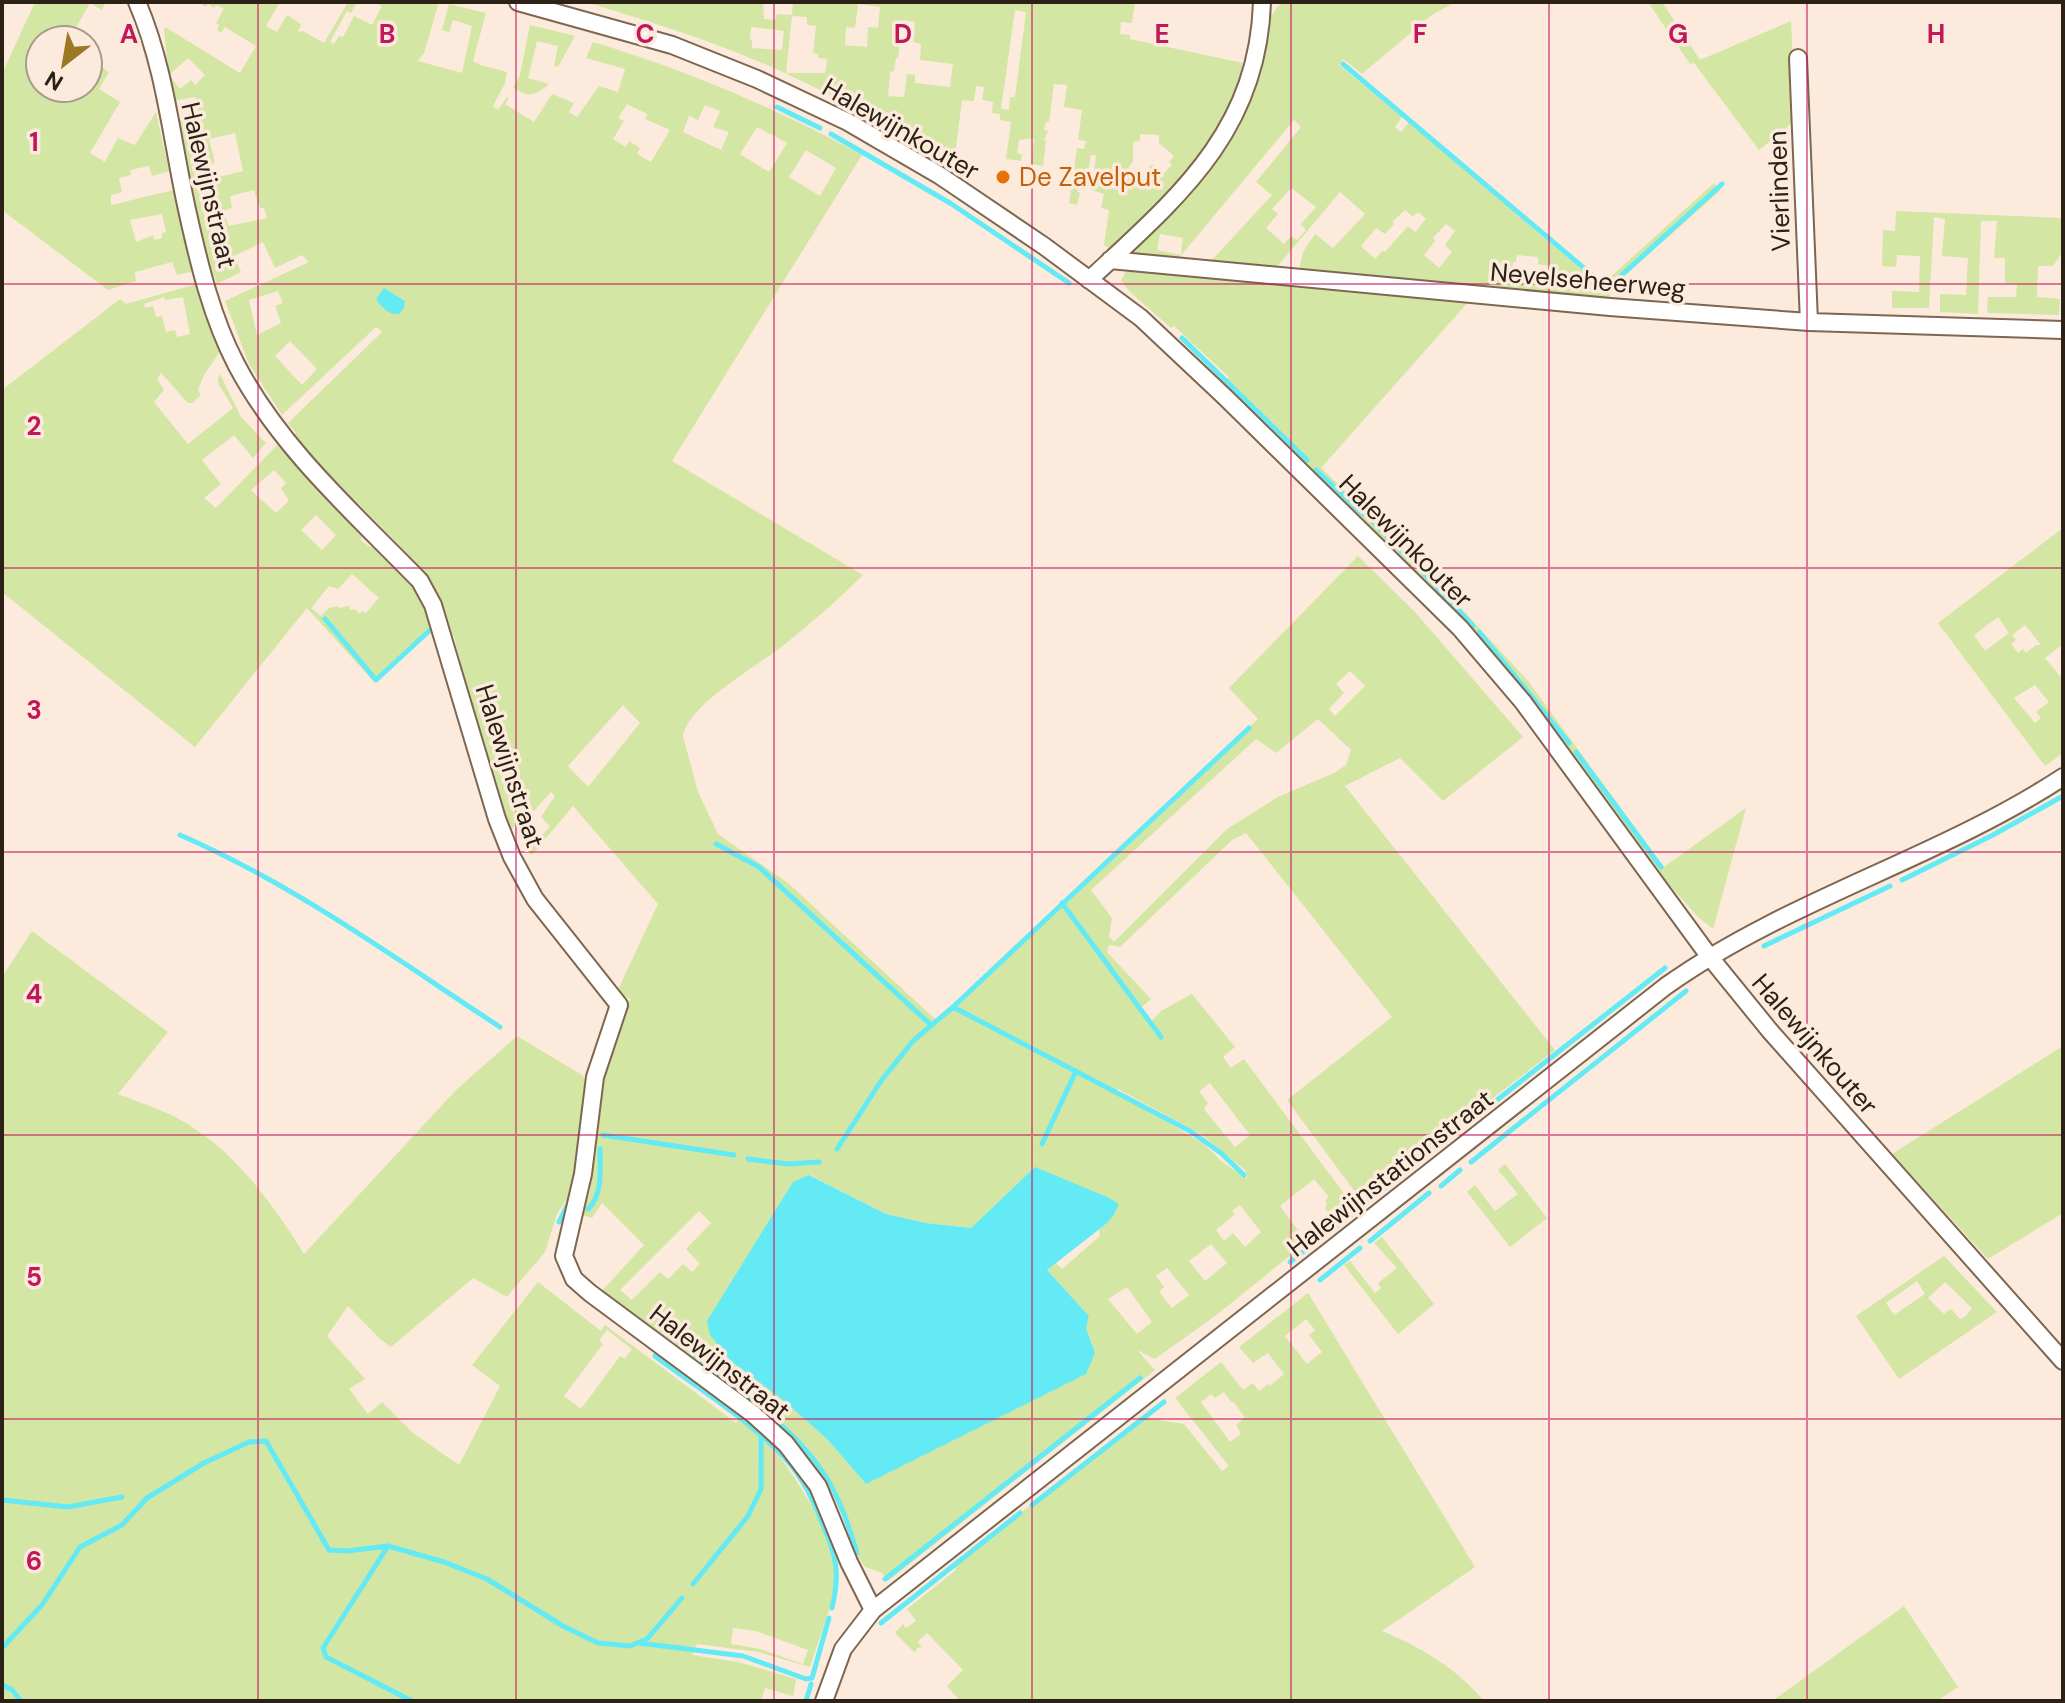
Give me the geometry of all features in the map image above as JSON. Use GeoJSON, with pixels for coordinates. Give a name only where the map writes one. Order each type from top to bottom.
{"type":"FeatureCollection","features":[{"type":"Feature","properties":{"kind":"street","name":"Halewijnstraat"},"geometry":{"type":"LineString","coordinates":[[137,2],[154,52],[188,216],[209,293],[236,363],[272,423],[293,449],[420,581],[433,605],[497,819],[512,857],[535,899],[619,1005],[595,1077],[583,1174],[566,1242],[564,1256],[567,1267],[574,1279],[590,1293],[753,1414],[786,1444],[818,1486],[849,1562],[873,1610]]}},
{"type":"Feature","properties":{"kind":"street","name":"Halewijnkouter"},"geometry":{"type":"LineString","coordinates":[[518,2],[672,45],[757,79],[848,122],[939,175],[1141,318],[1460,628],[1523,702],[1709,956],[1770,1031],[2063,1361]]}},
{"type":"Feature","properties":{"kind":"street"},"geometry":{"type":"LineString","coordinates":[[1089,280],[1179,193],[1213,154],[1244,94],[1261,23],[1262,2]]}},
{"type":"Feature","properties":{"kind":"street","name":"Vierlinden"},"geometry":{"type":"LineString","coordinates":[[1798,58],[1809,322]]}},
{"type":"Feature","properties":{"kind":"street","name":"Nevelseheerweg"},"geometry":{"type":"LineString","coordinates":[[1110,260],[1610,307],[1809,322],[2063,330]]}},
{"type":"Feature","properties":{"kind":"street","name":"Halewijnstationstraat"},"geometry":{"type":"LineString","coordinates":[[824,1701],[843,1649],[873,1610],[1654,996],[1709,956],[1955,836],[2063,777]]}},
{"type":"Feature","properties":{"kind":"green space"},"geometry":{"type":"Polygon","coordinates":[[[35,2],[106,2],[102,10],[90,3],[78,24],[25,24],[35,2]]]}},
{"type":"Feature","properties":{"kind":"green space"},"geometry":{"type":"Polygon","coordinates":[[[198,2],[280,2],[266,26],[277,32],[287,15],[301,24],[298,32],[303,31],[324,43],[348,2],[357,2],[351,13],[347,11],[330,42],[334,44],[339,36],[343,37],[354,16],[372,25],[382,6],[374,2],[439,2],[424,53],[418,61],[462,73],[472,26],[453,20],[449,32],[442,30],[449,4],[486,13],[473,61],[507,72],[493,106],[498,110],[507,97],[505,104],[534,122],[552,94],[574,103],[569,112],[577,117],[599,86],[618,92],[625,69],[586,58],[593,42],[730,91],[862,155],[672,461],[863,575],[784,645],[711,698],[688,723],[683,736],[698,792],[718,834],[788,883],[937,1021],[1258,719],[1229,688],[1358,556],[1415,612],[1523,737],[1443,801],[1400,758],[1345,786],[1555,1050],[1361,1200],[1287,1100],[1392,1017],[1246,833],[1232,840],[1120,947],[1109,945],[1107,952],[1151,999],[1142,1007],[1150,1022],[1161,1011],[1192,994],[1235,1047],[1223,1057],[1231,1068],[1244,1059],[1354,1207],[1335,1222],[1325,1208],[1329,1197],[1314,1179],[1280,1206],[1307,1242],[1219,1313],[1155,1359],[1137,1350],[1155,1370],[888,1581],[882,1573],[865,1567],[857,1555],[845,1520],[809,1462],[678,1349],[675,1343],[602,1291],[644,1245],[602,1203],[592,1218],[582,1215],[590,1193],[602,1080],[630,999],[617,992],[658,904],[573,806],[532,855],[528,852],[550,826],[541,817],[555,796],[551,792],[534,811],[530,808],[510,831],[473,716],[455,640],[433,587],[399,545],[293,437],[296,433],[288,423],[382,332],[376,327],[282,415],[249,364],[225,301],[309,262],[302,255],[275,268],[263,242],[234,256],[241,272],[217,284],[202,243],[175,122],[182,119],[184,125],[200,122],[196,97],[172,101],[169,75],[164,31],[165,27],[240,73],[256,46],[225,27],[221,33],[217,30],[219,25],[216,23],[224,9],[208,4],[206,7],[198,2]],[[188,58],[169,75],[180,89],[191,80],[195,85],[205,75],[188,58]],[[627,104],[618,118],[624,121],[613,139],[626,147],[629,141],[640,148],[637,154],[651,162],[670,130],[645,119],[647,114],[627,104]],[[705,105],[698,120],[689,116],[683,132],[721,150],[729,132],[713,127],[720,111],[705,105]],[[757,127],[740,154],[769,172],[787,143],[757,127]],[[235,133],[209,139],[215,163],[211,164],[214,178],[243,171],[235,133]],[[806,150],[789,177],[820,196],[836,168],[806,150]],[[254,190],[230,196],[232,208],[224,211],[228,226],[267,218],[254,190]],[[278,291],[249,300],[257,335],[281,323],[275,306],[283,303],[278,291]],[[290,341],[275,356],[302,385],[317,369],[290,341]],[[1350,671],[1336,684],[1344,693],[1329,709],[1335,716],[1365,686],[1350,671]],[[623,705],[568,766],[588,787],[640,723],[623,705]],[[1318,719],[1276,753],[1256,739],[1091,890],[1112,918],[1109,936],[1114,942],[1227,829],[1278,797],[1334,773],[1346,765],[1351,750],[1318,719]],[[1210,1083],[1199,1091],[1208,1103],[1204,1109],[1235,1147],[1250,1135],[1210,1083]],[[1118,1089],[1116,1091],[1204,1144],[1221,1161],[1247,1179],[1246,1171],[1201,1134],[1118,1089]],[[1035,1167],[971,1228],[886,1214],[810,1175],[783,1400],[827,1439],[866,1484],[1095,1353],[1086,1328],[1089,1316],[1047,1270],[1056,1263],[1062,1269],[1100,1236],[1099,1230],[1106,1224],[1035,1167]],[[1240,1205],[1232,1211],[1235,1214],[1216,1230],[1224,1241],[1233,1233],[1245,1247],[1261,1232],[1240,1205]],[[699,1211],[620,1290],[632,1300],[660,1272],[668,1279],[683,1264],[692,1272],[700,1264],[686,1249],[711,1223],[699,1211]],[[1211,1244],[1189,1261],[1205,1281],[1227,1263],[1211,1244]],[[1167,1268],[1156,1276],[1164,1287],[1159,1292],[1172,1308],[1189,1295],[1167,1268]],[[1127,1287],[1108,1299],[1137,1334],[1152,1322],[1127,1287]]]}},
{"type":"Feature","properties":{"kind":"green space"},"geometry":{"type":"Polygon","coordinates":[[[586,2],[763,2],[764,19],[775,20],[777,14],[792,15],[793,2],[1135,2],[1132,23],[1121,22],[1120,34],[1130,35],[1130,39],[1243,63],[1234,94],[1208,145],[1174,187],[1111,249],[1104,245],[1109,210],[1101,208],[1104,194],[1092,190],[1096,155],[1091,155],[1086,182],[1082,182],[1077,192],[1080,193],[1077,205],[1069,203],[1077,148],[1084,149],[1086,141],[1078,140],[1082,110],[1064,107],[1067,85],[1054,84],[1049,122],[1046,122],[1044,130],[1048,131],[1044,140],[1043,166],[1031,164],[1034,138],[1019,140],[1017,153],[1022,155],[1021,161],[1006,159],[1011,122],[1000,120],[1000,114],[992,113],[993,102],[982,100],[984,87],[976,86],[974,101],[962,100],[954,163],[763,63],[586,2]],[[858,4],[855,28],[846,27],[845,45],[867,47],[868,27],[878,28],[880,7],[858,4]],[[1015,10],[1001,109],[1009,110],[1010,97],[1015,97],[1026,12],[1015,10]],[[792,16],[786,73],[825,73],[827,59],[818,58],[818,54],[813,53],[816,26],[807,25],[807,17],[792,16]],[[903,20],[894,71],[890,72],[888,96],[904,97],[907,74],[915,75],[915,83],[950,87],[953,64],[920,60],[921,44],[913,42],[915,22],[903,20]],[[751,27],[752,48],[782,50],[784,31],[751,27]],[[1140,134],[1140,141],[1133,142],[1133,162],[1128,168],[1139,179],[1152,164],[1163,174],[1172,165],[1169,162],[1174,156],[1159,143],[1159,135],[1140,134]]]}},
{"type":"Feature","properties":{"kind":"green space"},"geometry":{"type":"Polygon","coordinates":[[[1284,2],[1456,2],[1433,14],[1362,74],[1343,59],[1339,65],[1402,117],[1395,127],[1401,132],[1409,122],[1610,294],[1610,298],[1299,270],[1303,252],[1315,234],[1333,248],[1365,214],[1340,192],[1277,267],[1212,260],[1272,195],[1256,182],[1301,127],[1294,120],[1178,259],[1132,254],[1133,246],[1252,86],[1271,17],[1284,2]],[[1291,188],[1272,209],[1278,214],[1266,228],[1284,244],[1291,236],[1297,240],[1306,230],[1301,224],[1316,207],[1291,188]],[[1405,210],[1392,222],[1394,224],[1385,234],[1376,228],[1361,246],[1375,259],[1408,226],[1415,232],[1426,219],[1418,212],[1413,217],[1405,210]],[[1446,224],[1433,238],[1435,241],[1424,255],[1439,268],[1452,252],[1445,245],[1455,231],[1446,224]],[[1160,234],[1157,250],[1181,255],[1183,238],[1160,234]],[[1517,255],[1516,262],[1513,262],[1511,281],[1537,283],[1538,277],[1548,278],[1549,266],[1538,264],[1538,257],[1517,255]]]}},
{"type":"Feature","properties":{"kind":"green space"},"geometry":{"type":"Polygon","coordinates":[[[1648,2],[1662,2],[1700,60],[1791,21],[1796,120],[1759,150],[1694,63],[1690,64],[1648,2]]]}},
{"type":"Feature","properties":{"kind":"green space"},"geometry":{"type":"Polygon","coordinates":[[[530,25],[575,36],[558,67],[554,66],[558,46],[537,41],[528,78],[549,84],[536,93],[528,94],[513,88],[520,75],[530,25]]]}},
{"type":"Feature","properties":{"kind":"green space"},"geometry":{"type":"Polygon","coordinates":[[[24,26],[24,104],[104,104],[104,92],[120,102],[90,153],[105,162],[118,138],[135,145],[156,112],[169,171],[152,176],[149,166],[130,170],[131,175],[119,178],[122,192],[111,195],[111,205],[174,190],[195,271],[177,275],[172,262],[135,272],[136,281],[108,290],[2,210],[2,74],[24,26]],[[162,214],[130,220],[136,242],[153,235],[154,240],[162,238],[162,233],[166,232],[162,214]]]}},
{"type":"Feature","properties":{"kind":"green space"},"geometry":{"type":"Polygon","coordinates":[[[1714,183],[1721,190],[1611,288],[1605,282],[1714,183]]]}},
{"type":"Feature","properties":{"kind":"green space"},"geometry":{"type":"Polygon","coordinates":[[[1896,211],[2063,218],[2063,251],[2053,266],[2038,266],[2037,297],[2060,299],[2059,315],[1987,313],[1988,297],[2016,297],[2017,284],[2005,283],[2005,258],[1994,258],[1997,221],[1981,221],[1978,314],[1940,312],[1940,294],[1966,295],[1968,258],[1942,256],[1945,219],[1934,217],[1929,308],[1892,308],[1892,291],[1919,292],[1920,256],[1897,255],[1896,267],[1882,266],[1883,230],[1895,231],[1896,211]]]}},
{"type":"Feature","properties":{"kind":"green space"},"geometry":{"type":"Polygon","coordinates":[[[1136,268],[1470,300],[1321,468],[1403,545],[1528,681],[1664,867],[1746,808],[1713,929],[1697,916],[1658,872],[1488,649],[1436,592],[1222,384],[1229,377],[1174,326],[1171,328],[1131,293],[1121,281],[1126,271],[1136,268]]]}},
{"type":"Feature","properties":{"kind":"green space"},"geometry":{"type":"Polygon","coordinates":[[[197,284],[221,350],[204,375],[198,390],[201,395],[192,403],[188,403],[161,373],[157,379],[164,390],[154,402],[188,444],[233,408],[219,385],[220,374],[241,417],[266,443],[253,458],[234,435],[202,460],[221,484],[204,498],[216,508],[277,445],[362,532],[361,540],[386,556],[411,585],[434,629],[375,683],[307,608],[195,747],[2,592],[2,390],[120,299],[126,304],[197,284]],[[164,297],[144,304],[145,308],[153,306],[156,317],[162,316],[166,332],[175,330],[177,337],[190,334],[183,297],[165,300],[164,297]],[[274,470],[251,490],[276,513],[289,501],[281,488],[286,483],[274,470]],[[316,515],[301,530],[322,550],[336,535],[316,515]],[[352,574],[338,589],[329,586],[311,608],[321,616],[329,608],[338,606],[349,606],[350,610],[355,609],[359,614],[362,611],[366,613],[379,598],[352,574]]]}},
{"type":"Feature","properties":{"kind":"green space"},"geometry":{"type":"Polygon","coordinates":[[[2063,528],[2063,644],[2045,658],[2063,680],[2063,753],[2045,766],[1938,623],[2063,528]],[[1998,617],[1974,635],[1985,651],[2009,633],[1998,617]],[[2025,625],[2012,635],[2016,640],[2011,644],[2018,653],[2023,649],[2026,653],[2041,645],[2025,625]],[[2035,685],[2014,698],[2035,723],[2041,718],[2036,712],[2049,702],[2035,685]]]}},
{"type":"Feature","properties":{"kind":"green space"},"geometry":{"type":"Polygon","coordinates":[[[32,931],[168,1032],[118,1094],[178,1118],[222,1150],[252,1181],[304,1254],[456,1090],[517,1036],[582,1075],[589,1085],[578,1183],[557,1214],[545,1252],[507,1297],[473,1278],[391,1347],[348,1306],[327,1336],[365,1379],[349,1389],[368,1414],[382,1402],[413,1433],[459,1465],[500,1386],[472,1365],[538,1282],[601,1331],[605,1325],[736,1423],[743,1410],[788,1468],[817,1516],[834,1562],[833,1594],[810,1667],[758,1652],[697,1644],[692,1655],[738,1662],[796,1679],[793,1696],[765,1688],[761,1701],[2,1701],[2,977],[32,931]],[[607,1330],[599,1340],[603,1344],[564,1396],[581,1409],[620,1356],[625,1359],[632,1349],[607,1330]],[[733,1628],[731,1644],[760,1649],[803,1664],[808,1650],[756,1631],[733,1628]]]}},
{"type":"Feature","properties":{"kind":"green space"},"geometry":{"type":"Polygon","coordinates":[[[2063,1046],[2063,1213],[1988,1259],[1892,1154],[2063,1046]]]}},
{"type":"Feature","properties":{"kind":"green space"},"geometry":{"type":"Polygon","coordinates":[[[1505,1164],[1547,1218],[1510,1247],[1467,1192],[1475,1185],[1495,1211],[1518,1194],[1498,1170],[1505,1164]]]}},
{"type":"Feature","properties":{"kind":"green space"},"geometry":{"type":"Polygon","coordinates":[[[1382,1237],[1434,1304],[1398,1334],[1344,1265],[1350,1261],[1375,1293],[1381,1288],[1378,1283],[1397,1268],[1374,1243],[1382,1237]]]}},
{"type":"Feature","properties":{"kind":"green space"},"geometry":{"type":"Polygon","coordinates":[[[1944,1256],[1997,1312],[1899,1379],[1856,1316],[1944,1256]],[[1917,1281],[1886,1303],[1894,1315],[1925,1294],[1917,1281]],[[1945,1282],[1928,1298],[1944,1314],[1951,1309],[1960,1319],[1966,1316],[1972,1308],[1945,1282]]]}},
{"type":"Feature","properties":{"kind":"green space"},"geometry":{"type":"Polygon","coordinates":[[[1308,1293],[1475,1567],[1382,1631],[1437,1660],[1462,1678],[1484,1701],[960,1701],[947,1686],[963,1670],[927,1633],[918,1642],[922,1647],[917,1648],[915,1653],[895,1633],[903,1624],[906,1628],[916,1621],[907,1609],[956,1570],[954,1566],[1141,1417],[1184,1424],[1222,1471],[1229,1466],[1175,1398],[1221,1362],[1243,1390],[1253,1383],[1259,1391],[1284,1374],[1268,1353],[1253,1363],[1239,1347],[1308,1293]],[[1306,1319],[1285,1336],[1307,1364],[1322,1352],[1309,1335],[1315,1330],[1306,1319]],[[1224,1392],[1215,1398],[1211,1394],[1201,1402],[1230,1442],[1241,1434],[1236,1425],[1245,1418],[1224,1392]]]}},
{"type":"Feature","properties":{"kind":"green space"},"geometry":{"type":"Polygon","coordinates":[[[1904,1606],[1958,1687],[1937,1701],[1772,1701],[1904,1606]]]}},
{"type":"Feature","properties":{"kind":"water"},"geometry":{"type":"Polygon","coordinates":[[[384,288],[405,301],[399,314],[386,310],[376,299],[384,288]]]}},
{"type":"Feature","properties":{"kind":"water"},"geometry":{"type":"Polygon","coordinates":[[[1035,1167],[1119,1204],[1106,1224],[1047,1270],[1089,1316],[1086,1328],[1095,1353],[1086,1374],[866,1484],[827,1439],[783,1400],[731,1361],[710,1335],[707,1321],[793,1182],[809,1175],[886,1214],[971,1228],[1035,1167]]]}},
{"type":"Feature","properties":{"kind":"waterway"},"geometry":{"type":"LineString","coordinates":[[1343,64],[1604,285],[1613,283],[1722,184]]}},
{"type":"Feature","properties":{"kind":"waterway"},"geometry":{"type":"LineString","coordinates":[[777,107],[820,128]]}},
{"type":"Feature","properties":{"kind":"waterway"},"geometry":{"type":"LineString","coordinates":[[831,134],[950,203],[1069,283]]}},
{"type":"Feature","properties":{"kind":"waterway"},"geometry":{"type":"LineString","coordinates":[[1182,338],[1307,460]]}},
{"type":"Feature","properties":{"kind":"waterway"},"geometry":{"type":"LineString","coordinates":[[1316,470],[1363,514]]}},
{"type":"Feature","properties":{"kind":"waterway"},"geometry":{"type":"LineString","coordinates":[[1373,522],[1407,557]]}},
{"type":"Feature","properties":{"kind":"waterway"},"geometry":{"type":"LineString","coordinates":[[1415,564],[1473,626]]}},
{"type":"Feature","properties":{"kind":"waterway"},"geometry":{"type":"LineString","coordinates":[[325,619],[376,680],[429,631]]}},
{"type":"Feature","properties":{"kind":"waterway"},"geometry":{"type":"LineString","coordinates":[[1479,632],[1569,743]]}},
{"type":"Feature","properties":{"kind":"waterway"},"geometry":{"type":"LineString","coordinates":[[837,1149],[881,1081],[913,1041],[1249,728]]}},
{"type":"Feature","properties":{"kind":"waterway"},"geometry":{"type":"LineString","coordinates":[[1576,752],[1661,867]]}},
{"type":"Feature","properties":{"kind":"waterway"},"geometry":{"type":"LineString","coordinates":[[1902,880],[2063,796]]}},
{"type":"Feature","properties":{"kind":"waterway"},"geometry":{"type":"LineString","coordinates":[[180,835],[304,900],[500,1027]]}},
{"type":"Feature","properties":{"kind":"waterway"},"geometry":{"type":"LineString","coordinates":[[716,844],[759,867],[931,1025]]}},
{"type":"Feature","properties":{"kind":"waterway"},"geometry":{"type":"LineString","coordinates":[[1764,946],[1890,886]]}},
{"type":"Feature","properties":{"kind":"waterway"},"geometry":{"type":"LineString","coordinates":[[1062,903],[1161,1037]]}},
{"type":"Feature","properties":{"kind":"waterway"},"geometry":{"type":"LineString","coordinates":[[1469,1122],[1665,968]]}},
{"type":"Feature","properties":{"kind":"waterway"},"geometry":{"type":"LineString","coordinates":[[1471,1162],[1686,991]]}},
{"type":"Feature","properties":{"kind":"waterway"},"geometry":{"type":"LineString","coordinates":[[953,1007],[1190,1131],[1221,1153],[1244,1175]]}},
{"type":"Feature","properties":{"kind":"waterway"},"geometry":{"type":"LineString","coordinates":[[1042,1144],[1076,1071]]}},
{"type":"Feature","properties":{"kind":"waterway"},"geometry":{"type":"LineString","coordinates":[[1385,1188],[1459,1129]]}},
{"type":"Feature","properties":{"kind":"waterway"},"geometry":{"type":"LineString","coordinates":[[603,1135],[734,1155]]}},
{"type":"Feature","properties":{"kind":"waterway"},"geometry":{"type":"LineString","coordinates":[[588,1209],[598,1189],[600,1149]]}},
{"type":"Feature","properties":{"kind":"waterway"},"geometry":{"type":"LineString","coordinates":[[748,1159],[788,1164],[819,1162]]}},
{"type":"Feature","properties":{"kind":"waterway"},"geometry":{"type":"LineString","coordinates":[[1441,1186],[1460,1170]]}},
{"type":"Feature","properties":{"kind":"waterway"},"geometry":{"type":"LineString","coordinates":[[1370,1241],[1429,1193]]}},
{"type":"Feature","properties":{"kind":"waterway"},"geometry":{"type":"LineString","coordinates":[[1364,1203],[1376,1194]]}},
{"type":"Feature","properties":{"kind":"waterway"},"geometry":{"type":"LineString","coordinates":[[559,1222],[568,1204],[571,1205]]}},
{"type":"Feature","properties":{"kind":"waterway"},"geometry":{"type":"LineString","coordinates":[[1336,1226],[1357,1210]]}},
{"type":"Feature","properties":{"kind":"waterway"},"geometry":{"type":"LineString","coordinates":[[1290,1262],[1321,1238]]}},
{"type":"Feature","properties":{"kind":"waterway"},"geometry":{"type":"LineString","coordinates":[[1320,1280],[1360,1248]]}},
{"type":"Feature","properties":{"kind":"waterway"},"geometry":{"type":"LineString","coordinates":[[655,1356],[744,1421],[776,1449],[796,1472],[817,1509],[834,1556],[836,1585],[832,1608]]}},
{"type":"Feature","properties":{"kind":"waterway"},"geometry":{"type":"LineString","coordinates":[[691,1356],[763,1409],[811,1456],[835,1493],[857,1553]]}},
{"type":"Feature","properties":{"kind":"waterway"},"geometry":{"type":"LineString","coordinates":[[885,1579],[1140,1378]]}},
{"type":"Feature","properties":{"kind":"waterway"},"geometry":{"type":"LineString","coordinates":[[1032,1505],[1164,1402]]}},
{"type":"Feature","properties":{"kind":"waterway"},"geometry":{"type":"LineString","coordinates":[[693,1584],[748,1516],[761,1489],[761,1438]]}},
{"type":"Feature","properties":{"kind":"waterway"},"geometry":{"type":"LineString","coordinates":[[2,1648],[42,1605],[80,1547],[122,1525],[147,1498],[204,1463],[249,1442],[266,1441],[329,1550],[388,1546],[444,1562],[487,1579],[563,1626],[598,1643],[630,1646],[647,1639],[682,1598]]}},
{"type":"Feature","properties":{"kind":"waterway"},"geometry":{"type":"LineString","coordinates":[[2,1500],[68,1507],[122,1497]]}},
{"type":"Feature","properties":{"kind":"waterway"},"geometry":{"type":"LineString","coordinates":[[881,1623],[1020,1513]]}},
{"type":"Feature","properties":{"kind":"waterway"},"geometry":{"type":"LineString","coordinates":[[388,1546],[323,1648],[326,1657],[412,1701]]}},
{"type":"Feature","properties":{"kind":"waterway"},"geometry":{"type":"LineString","coordinates":[[639,1643],[743,1656],[806,1679],[812,1678],[829,1618]]}},
{"type":"Feature","properties":{"kind":"waterway"},"geometry":{"type":"LineString","coordinates":[[806,1701],[811,1684]]}},
{"type":"Feature","properties":{"kind":"waterway"},"geometry":{"type":"LineString","coordinates":[[2,1685],[12,1690],[21,1701]]}},
{"type":"Feature","properties":{"kind":"place","name":"De Zavelput"},"geometry":{"type":"Point","coordinates":[1003,177]}}]}
